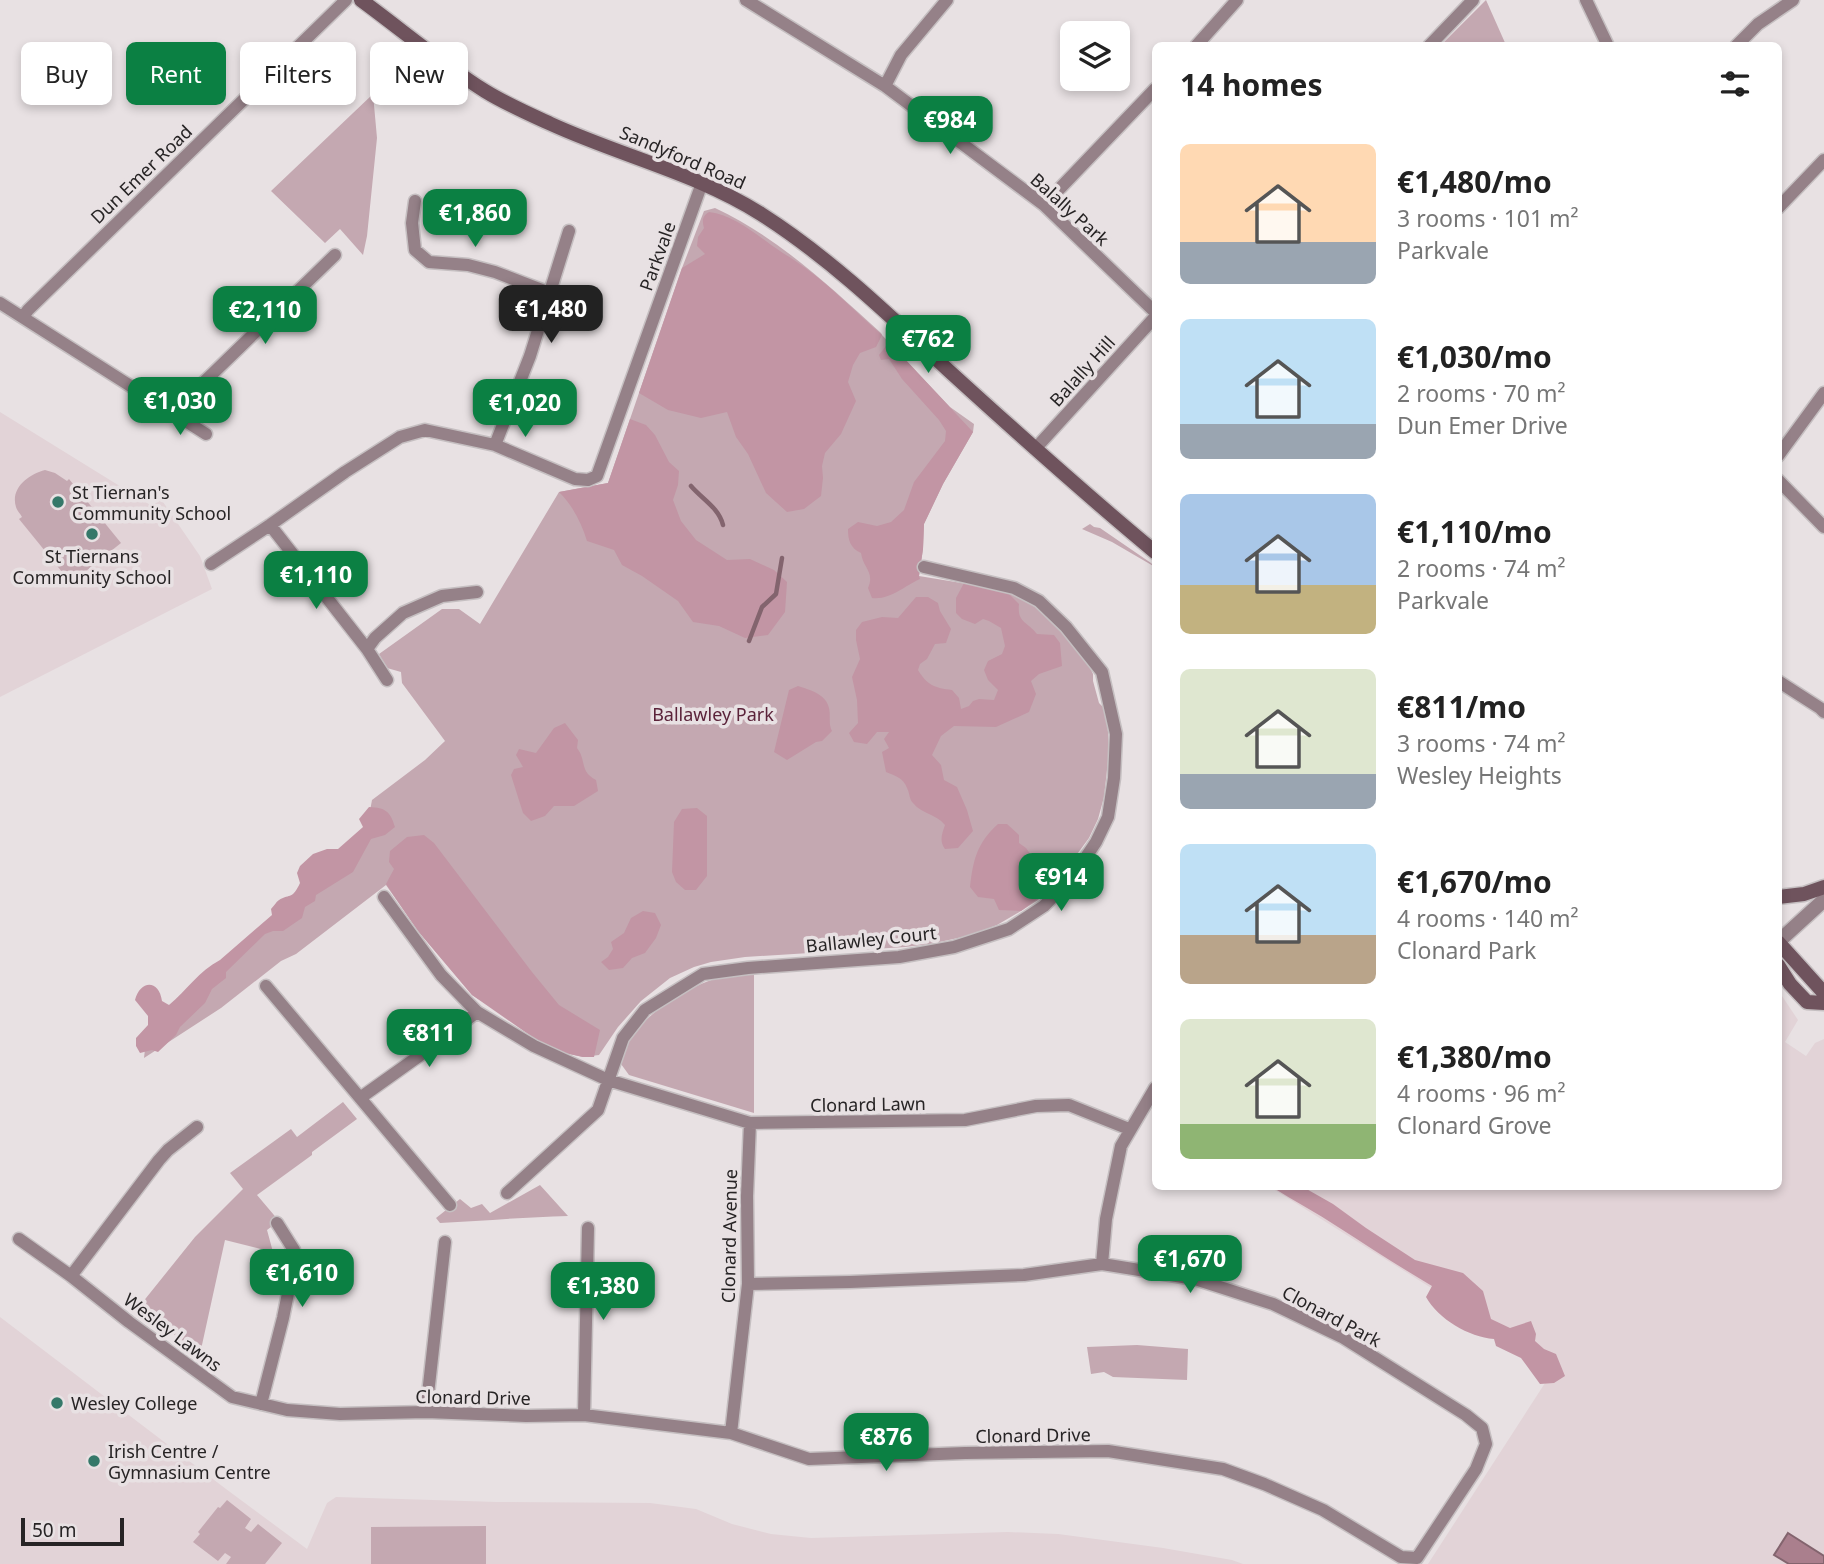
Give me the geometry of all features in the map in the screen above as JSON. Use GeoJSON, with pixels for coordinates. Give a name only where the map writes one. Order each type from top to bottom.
{"type":"FeatureCollection","features":[{"type":"Feature","properties":{"kind":"main road","name":"Sandyford Road"},"geometry":{"type":"LineString","coordinates":[[361,0],[466,79],[500,100],[554,125],[702,183],[754,209],[790,233],[835,267],[1035,449],[1152,550]]}},
{"type":"Feature","properties":{"kind":"main road"},"geometry":{"type":"LineString","coordinates":[[1782,897],[1804,894],[1824,887]]}},
{"type":"Feature","properties":{"kind":"main road"},"geometry":{"type":"LineString","coordinates":[[1782,946],[1824,993]]}},
{"type":"Feature","properties":{"kind":"main road"},"geometry":{"type":"LineString","coordinates":[[1782,971],[1807,1002],[1824,1003]]}},
{"type":"Feature","properties":{"kind":"street","name":"Dun Emer Road"},"geometry":{"type":"LineString","coordinates":[[23,317],[27,310],[346,0]]}},
{"type":"Feature","properties":{"kind":"street","name":"Balally Park"},"geometry":{"type":"LineString","coordinates":[[746,0],[885,86],[1044,205],[1152,311]]}},
{"type":"Feature","properties":{"kind":"street"},"geometry":{"type":"LineString","coordinates":[[885,86],[901,55],[947,0]]}},
{"type":"Feature","properties":{"kind":"street"},"geometry":{"type":"LineString","coordinates":[[1200,42],[1237,0]]}},
{"type":"Feature","properties":{"kind":"street"},"geometry":{"type":"LineString","coordinates":[[1433,42],[1473,0]]}},
{"type":"Feature","properties":{"kind":"street"},"geometry":{"type":"LineString","coordinates":[[1586,0],[1606,42]]}},
{"type":"Feature","properties":{"kind":"street"},"geometry":{"type":"LineString","coordinates":[[1740,42],[1758,24],[1793,0]]}},
{"type":"Feature","properties":{"kind":"street"},"geometry":{"type":"LineString","coordinates":[[1044,205],[1152,92]]}},
{"type":"Feature","properties":{"kind":"street"},"geometry":{"type":"LineString","coordinates":[[1782,204],[1824,160]]}},
{"type":"Feature","properties":{"kind":"street","name":"Parkvale"},"geometry":{"type":"LineString","coordinates":[[211,564],[400,437],[425,430],[495,445],[575,479],[588,480],[597,476],[702,183]]}},
{"type":"Feature","properties":{"kind":"street"},"geometry":{"type":"LineString","coordinates":[[415,201],[412,223],[415,250],[429,262],[468,265],[495,272],[550,293]]}},
{"type":"Feature","properties":{"kind":"street"},"geometry":{"type":"LineString","coordinates":[[495,445],[530,356],[569,232]]}},
{"type":"Feature","properties":{"kind":"street"},"geometry":{"type":"LineString","coordinates":[[172,412],[335,255]]}},
{"type":"Feature","properties":{"kind":"street"},"geometry":{"type":"LineString","coordinates":[[0,303],[206,434]]}},
{"type":"Feature","properties":{"kind":"street","name":"Balally Hill"},"geometry":{"type":"LineString","coordinates":[[1035,449],[1152,317]]}},
{"type":"Feature","properties":{"kind":"street"},"geometry":{"type":"LineString","coordinates":[[1782,451],[1824,393]]}},
{"type":"Feature","properties":{"kind":"street"},"geometry":{"type":"LineString","coordinates":[[1782,484],[1824,527]]}},
{"type":"Feature","properties":{"kind":"street"},"geometry":{"type":"LineString","coordinates":[[270,525],[367,649],[387,680]]}},
{"type":"Feature","properties":{"kind":"street","name":"Ballawley Court"},"geometry":{"type":"LineString","coordinates":[[508,1194],[598,1110],[623,1038],[645,1010],[703,974],[899,957],[954,947],[1009,929],[1044,906],[1074,876],[1108,817],[1114,778],[1116,734],[1102,672],[1066,627],[1038,601],[1014,588],[924,568]]}},
{"type":"Feature","properties":{"kind":"street"},"geometry":{"type":"LineString","coordinates":[[367,649],[375,638],[403,613],[442,596],[477,592]]}},
{"type":"Feature","properties":{"kind":"street"},"geometry":{"type":"LineString","coordinates":[[1782,684],[1824,712]]}},
{"type":"Feature","properties":{"kind":"street","name":"Clonard Lawn"},"geometry":{"type":"LineString","coordinates":[[384,897],[441,975],[477,1012],[534,1046],[608,1080],[750,1123],[959,1120],[1035,1106],[1069,1105],[1129,1129]]}},
{"type":"Feature","properties":{"kind":"street"},"geometry":{"type":"LineString","coordinates":[[1782,938],[1824,900]]}},
{"type":"Feature","properties":{"kind":"street"},"geometry":{"type":"LineString","coordinates":[[266,986],[450,1205]]}},
{"type":"Feature","properties":{"kind":"street"},"geometry":{"type":"LineString","coordinates":[[360,1098],[477,1012]]}},
{"type":"Feature","properties":{"kind":"street"},"geometry":{"type":"LineString","coordinates":[[1102,1264],[1106,1219],[1121,1146],[1152,1093]]}},
{"type":"Feature","properties":{"kind":"street","name":"Clonard Avenue"},"geometry":{"type":"LineString","coordinates":[[731,1433],[748,1284],[750,1123]]}},
{"type":"Feature","properties":{"kind":"street"},"geometry":{"type":"LineString","coordinates":[[71,1276],[168,1150],[197,1127]]}},
{"type":"Feature","properties":{"kind":"street"},"geometry":{"type":"LineString","coordinates":[[261,1404],[295,1259],[294,1250],[277,1223]]}},
{"type":"Feature","properties":{"kind":"street"},"geometry":{"type":"LineString","coordinates":[[584,1415],[589,1228]]}},
{"type":"Feature","properties":{"kind":"street","name":"Wesley Lawns"},"geometry":{"type":"LineString","coordinates":[[19,1239],[71,1276],[134,1327],[232,1397],[292,1412],[340,1414]]}},
{"type":"Feature","properties":{"kind":"street"},"geometry":{"type":"LineString","coordinates":[[426,1412],[445,1242]]}},
{"type":"Feature","properties":{"kind":"street","name":"Clonard Park"},"geometry":{"type":"LineString","coordinates":[[748,1284],[1022,1275],[1102,1264],[1197,1279],[1273,1304],[1342,1337],[1482,1427],[1486,1444],[1476,1469],[1417,1558]]}},
{"type":"Feature","properties":{"kind":"street","name":"Clonard Drive"},"geometry":{"type":"LineString","coordinates":[[340,1414],[426,1412],[526,1416],[584,1415],[731,1433],[809,1460],[1103,1451],[1217,1467],[1323,1510],[1401,1557],[1417,1558]]}},
{"type":"Feature","properties":{"kind":"shaded area"},"geometry":{"type":"Polygon","coordinates":[[[709,212],[737,222],[806,268],[882,335],[876,347],[860,353],[853,365],[848,382],[856,401],[841,434],[825,453],[821,496],[804,509],[787,512],[766,493],[748,454],[736,437],[727,412],[701,418],[668,410],[639,393],[682,268],[705,254],[697,246],[698,237],[704,228],[703,219],[709,212]]]}},
{"type":"Feature","properties":{"kind":"shaded area"},"geometry":{"type":"Polygon","coordinates":[[[889,342],[973,432],[924,524],[920,579],[891,595],[872,598],[868,588],[869,574],[861,553],[850,543],[848,529],[858,522],[877,526],[891,522],[904,510],[914,482],[945,441],[946,431],[902,379],[889,359],[881,360],[879,355],[889,342]]]}},
{"type":"Feature","properties":{"kind":"shaded area","name":"St Tiernans Community School"},"geometry":{"type":"Polygon","coordinates":[[[0,412],[152,506],[161,499],[200,556],[212,589],[0,697],[0,412]]]}},
{"type":"Feature","properties":{"kind":"shaded area"},"geometry":{"type":"Polygon","coordinates":[[[630,419],[646,425],[655,435],[669,462],[679,471],[673,500],[681,521],[696,540],[727,560],[750,559],[774,570],[787,582],[785,612],[768,635],[745,638],[719,626],[693,622],[678,601],[622,565],[614,550],[587,541],[576,515],[559,492],[608,483],[630,419]]]}},
{"type":"Feature","properties":{"kind":"shaded area"},"geometry":{"type":"Polygon","coordinates":[[[964,583],[1006,591],[1019,604],[1020,615],[1024,621],[1037,634],[1054,635],[1060,643],[1062,666],[1039,674],[1031,681],[1036,694],[1029,712],[996,727],[954,726],[941,736],[932,755],[941,765],[944,780],[957,787],[973,831],[958,848],[945,849],[942,834],[945,825],[917,807],[903,782],[886,772],[882,752],[889,748],[884,739],[889,732],[877,732],[867,744],[854,742],[849,733],[858,723],[852,677],[860,659],[856,630],[862,622],[882,617],[898,618],[916,597],[928,597],[938,603],[951,629],[946,643],[935,644],[918,670],[932,685],[952,690],[959,698],[961,709],[979,699],[994,700],[998,690],[988,680],[984,670],[988,661],[1002,654],[1005,646],[1001,628],[983,619],[975,624],[962,619],[956,613],[956,598],[964,583]]]}},
{"type":"Feature","properties":{"kind":"shaded area"},"geometry":{"type":"Polygon","coordinates":[[[798,686],[825,699],[832,731],[822,741],[787,760],[774,752],[789,690],[798,686]]]}},
{"type":"Feature","properties":{"kind":"shaded area"},"geometry":{"type":"Polygon","coordinates":[[[565,723],[578,740],[577,748],[585,769],[596,780],[598,791],[574,806],[554,806],[545,816],[531,821],[523,813],[511,775],[514,769],[523,767],[516,755],[519,749],[536,753],[554,728],[565,723]]]}},
{"type":"Feature","properties":{"kind":"shaded area"},"geometry":{"type":"Polygon","coordinates":[[[369,807],[387,811],[395,827],[385,835],[371,839],[353,872],[316,895],[315,901],[305,907],[302,918],[283,931],[265,934],[226,972],[226,978],[212,989],[205,1003],[158,1052],[152,1050],[140,1053],[136,1038],[148,1025],[148,1016],[135,1000],[137,993],[145,986],[153,986],[162,1001],[169,1005],[272,915],[271,909],[278,901],[293,894],[300,883],[297,873],[300,866],[313,854],[327,849],[338,849],[363,827],[359,819],[369,807]]]}},
{"type":"Feature","properties":{"kind":"shaded area"},"geometry":{"type":"Polygon","coordinates":[[[697,808],[707,816],[707,876],[696,890],[685,890],[676,882],[672,872],[674,822],[682,809],[697,808]]]}},
{"type":"Feature","properties":{"kind":"shaded area"},"geometry":{"type":"Polygon","coordinates":[[[998,824],[1007,824],[1019,835],[1019,843],[1038,865],[1037,879],[1045,893],[1021,911],[999,910],[994,899],[978,897],[970,887],[977,852],[998,824]]]}},
{"type":"Feature","properties":{"kind":"shaded area"},"geometry":{"type":"Polygon","coordinates":[[[424,835],[434,843],[559,1005],[600,1030],[594,1057],[565,1053],[538,1041],[472,995],[418,931],[386,884],[394,869],[389,862],[390,851],[407,837],[424,835]]]}},
{"type":"Feature","properties":{"kind":"shaded area"},"geometry":{"type":"Polygon","coordinates":[[[643,911],[655,913],[661,925],[656,938],[645,953],[632,958],[623,968],[609,970],[601,962],[613,949],[611,942],[624,933],[631,918],[643,911]]]}},
{"type":"Feature","properties":{"kind":"shaded area"},"geometry":{"type":"Polygon","coordinates":[[[1782,996],[1798,1020],[1785,1042],[1806,1056],[1815,1043],[1824,1039],[1824,1564],[1428,1564],[1556,1366],[1275,1190],[1782,1190],[1782,996]]]}},
{"type":"Feature","properties":{"kind":"shaded area"},"geometry":{"type":"Polygon","coordinates":[[[1277,1190],[1308,1190],[1415,1260],[1463,1273],[1483,1291],[1491,1319],[1510,1328],[1531,1321],[1536,1334],[1535,1341],[1556,1354],[1565,1376],[1554,1383],[1540,1384],[1521,1358],[1496,1346],[1494,1339],[1465,1331],[1438,1313],[1426,1297],[1432,1286],[1277,1190]]]}},
{"type":"Feature","properties":{"kind":"shaded area","name":"Wesley College"},"geometry":{"type":"Polygon","coordinates":[[[0,1317],[307,1549],[327,1503],[336,1497],[650,1503],[696,1509],[732,1524],[771,1534],[811,1538],[1008,1532],[1058,1534],[1163,1548],[1243,1564],[0,1564],[0,1317]]]}},
{"type":"Feature","properties":{"kind":"shaded area"},"geometry":{"type":"Polygon","coordinates":[[[1788,1533],[1824,1556],[1824,1564],[1789,1564],[1774,1555],[1788,1533]]]}},
{"type":"Feature","properties":{"kind":"green space"},"geometry":{"type":"Polygon","coordinates":[[[1486,0],[1505,42],[1444,42],[1486,0]]]}},
{"type":"Feature","properties":{"kind":"green space"},"geometry":{"type":"Polygon","coordinates":[[[370,97],[370,105],[374,105],[377,138],[363,255],[340,229],[325,243],[271,191],[370,97]]]}},
{"type":"Feature","properties":{"kind":"green space","name":"Ballawley Park"},"geometry":{"type":"Polygon","coordinates":[[[715,208],[782,248],[822,281],[881,333],[950,407],[974,424],[973,432],[924,524],[919,576],[998,589],[1025,599],[1050,619],[1083,653],[1093,674],[1099,703],[1104,708],[1109,752],[1104,797],[1089,838],[1058,880],[1038,900],[997,925],[972,935],[930,944],[745,957],[694,967],[670,978],[641,1001],[618,1027],[599,1055],[583,1057],[565,1053],[472,995],[418,931],[386,885],[221,1008],[144,1058],[145,1049],[367,827],[372,800],[425,760],[445,741],[402,683],[401,672],[387,668],[379,654],[442,609],[459,609],[480,624],[559,492],[608,483],[704,211],[715,208]]]}},
{"type":"Feature","properties":{"kind":"green space"},"geometry":{"type":"Polygon","coordinates":[[[45,470],[67,481],[69,479],[121,543],[71,583],[19,519],[22,517],[16,507],[18,488],[33,475],[45,470]]]}},
{"type":"Feature","properties":{"kind":"green space"},"geometry":{"type":"Polygon","coordinates":[[[1090,524],[1100,528],[1152,565],[1112,542],[1082,529],[1090,524]]]}},
{"type":"Feature","properties":{"kind":"green space"},"geometry":{"type":"Polygon","coordinates":[[[754,974],[754,1113],[629,1075],[621,1064],[624,1050],[644,1022],[689,990],[718,978],[754,974]]]}},
{"type":"Feature","properties":{"kind":"green space"},"geometry":{"type":"Polygon","coordinates":[[[343,1102],[357,1119],[257,1195],[279,1221],[267,1230],[273,1252],[225,1240],[200,1354],[138,1308],[195,1237],[243,1189],[230,1173],[291,1129],[297,1137],[343,1102]]]}},
{"type":"Feature","properties":{"kind":"green space"},"geometry":{"type":"Polygon","coordinates":[[[540,1185],[568,1216],[440,1223],[436,1218],[460,1199],[471,1208],[482,1204],[490,1213],[540,1185]]]}},
{"type":"Feature","properties":{"kind":"green space"},"geometry":{"type":"Polygon","coordinates":[[[1137,1345],[1188,1349],[1187,1380],[1113,1377],[1104,1372],[1091,1374],[1087,1347],[1137,1345]]]}},
{"type":"Feature","properties":{"kind":"green space"},"geometry":{"type":"Polygon","coordinates":[[[227,1500],[251,1519],[245,1528],[251,1532],[258,1524],[282,1543],[265,1564],[226,1564],[231,1557],[225,1553],[218,1561],[193,1542],[218,1507],[227,1500]]]}},
{"type":"Feature","properties":{"kind":"green space"},"geometry":{"type":"Polygon","coordinates":[[[486,1526],[486,1564],[371,1564],[371,1527],[486,1526]]]}},
{"type":"Feature","properties":{"kind":"waterway"},"geometry":{"type":"LineString","coordinates":[[691,486],[714,509],[723,525]]}},
{"type":"Feature","properties":{"kind":"waterway"},"geometry":{"type":"LineString","coordinates":[[749,641],[762,607],[776,594],[782,558]]}},
{"type":"Feature","properties":{"kind":"place","name":"St Tiernan's Community School"},"geometry":{"type":"Point","coordinates":[58,502]}},
{"type":"Feature","properties":{"kind":"place","name":"St Tiernans Community School"},"geometry":{"type":"Point","coordinates":[92,534]}},
{"type":"Feature","properties":{"kind":"place","name":"Wesley College"},"geometry":{"type":"Point","coordinates":[57,1403]}},
{"type":"Feature","properties":{"kind":"place","name":"Irish Centre / Gymnasium Centre"},"geometry":{"type":"Point","coordinates":[94,1461]}}]}
